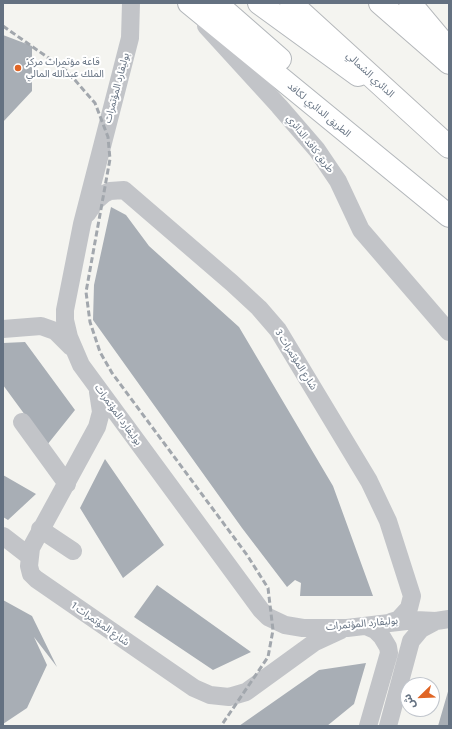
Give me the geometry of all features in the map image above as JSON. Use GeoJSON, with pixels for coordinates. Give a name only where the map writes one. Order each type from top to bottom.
{"type":"FeatureCollection","features":[{"type":"Feature","properties":{"kind":"main road","name":"الطريق الدائري لكافد"},"geometry":{"type":"LineString","coordinates":[[189,3],[449,216]]}},
{"type":"Feature","properties":{"kind":"main road"},"geometry":{"type":"LineString","coordinates":[[216,3],[449,209]]}},
{"type":"Feature","properties":{"kind":"main road"},"geometry":{"type":"LineString","coordinates":[[259,3],[412,114]]}},
{"type":"Feature","properties":{"kind":"main road","name":"الدائري الشمالي"},"geometry":{"type":"LineString","coordinates":[[291,3],[449,147]]}},
{"type":"Feature","properties":{"kind":"main road"},"geometry":{"type":"LineString","coordinates":[[380,3],[449,63]]}},
{"type":"Feature","properties":{"kind":"main road"},"geometry":{"type":"LineString","coordinates":[[410,3],[449,50]]}},
{"type":"Feature","properties":{"kind":"street","name":"بوليفارد المؤتمرات"},"geometry":{"type":"LineString","coordinates":[[131,3],[130,38],[82,224],[68,292],[65,320],[72,349],[98,389],[261,610],[268,616],[294,627],[347,628],[390,622],[443,620]]}},
{"type":"Feature","properties":{"kind":"street","name":"طريق كافد الدائري"},"geometry":{"type":"LineString","coordinates":[[185,3],[317,150],[338,181],[361,230],[449,332]]}},
{"type":"Feature","properties":{"kind":"street","name":"شارع المؤتمرات 3"},"geometry":{"type":"LineString","coordinates":[[82,224],[91,206],[104,194],[110,191],[124,190],[232,283],[259,308],[278,330],[369,481],[388,521],[412,596],[409,608],[398,620],[390,622]]}},
{"type":"Feature","properties":{"kind":"street"},"geometry":{"type":"LineString","coordinates":[[3,319],[45,317],[58,309],[68,292]]}},
{"type":"Feature","properties":{"kind":"street"},"geometry":{"type":"LineString","coordinates":[[3,329],[41,326],[55,331],[72,349]]}},
{"type":"Feature","properties":{"kind":"street"},"geometry":{"type":"LineString","coordinates":[[28,561],[40,529],[67,484],[100,420],[101,403],[98,389]]}},
{"type":"Feature","properties":{"kind":"street"},"geometry":{"type":"LineString","coordinates":[[22,422],[67,484]]}},
{"type":"Feature","properties":{"kind":"street"},"geometry":{"type":"LineString","coordinates":[[40,529],[73,551]]}},
{"type":"Feature","properties":{"kind":"street"},"geometry":{"type":"LineString","coordinates":[[3,536],[28,561]]}},
{"type":"Feature","properties":{"kind":"street"},"geometry":{"type":"LineString","coordinates":[[3,550],[28,561]]}},
{"type":"Feature","properties":{"kind":"street","name":"شارع المؤتمرات 1"},"geometry":{"type":"LineString","coordinates":[[28,561],[31,574],[46,586],[194,688],[210,695],[229,697],[246,692],[315,642],[347,628]]}},
{"type":"Feature","properties":{"kind":"street"},"geometry":{"type":"LineString","coordinates":[[388,726],[411,641],[421,629],[443,620]]}},
{"type":"Feature","properties":{"kind":"street"},"geometry":{"type":"LineString","coordinates":[[366,626],[375,630],[382,637],[388,647],[388,653],[368,726]]}},
{"type":"Feature","properties":{"kind":"building","name":"قاعة مؤتمرات مركز الملك عبدالله المالي"},"geometry":{"type":"Polygon","coordinates":[[[3,35],[32,46],[32,91],[3,122],[3,35]]]}},
{"type":"Feature","properties":{"kind":"building"},"geometry":{"type":"Polygon","coordinates":[[[111,207],[126,215],[149,246],[239,327],[333,486],[373,596],[300,596],[301,583],[295,580],[287,587],[242,528],[93,320],[94,285],[111,207]]]}},
{"type":"Feature","properties":{"kind":"building"},"geometry":{"type":"Polygon","coordinates":[[[25,342],[75,410],[47,445],[3,385],[3,343],[25,342]]]}},
{"type":"Feature","properties":{"kind":"building"},"geometry":{"type":"Polygon","coordinates":[[[105,459],[164,545],[123,578],[80,508],[105,459]]]}},
{"type":"Feature","properties":{"kind":"building"},"geometry":{"type":"Polygon","coordinates":[[[3,475],[36,494],[8,520],[3,517],[3,475]]]}},
{"type":"Feature","properties":{"kind":"building"},"geometry":{"type":"Polygon","coordinates":[[[157,585],[251,652],[213,670],[134,617],[157,585]]]}},
{"type":"Feature","properties":{"kind":"building"},"geometry":{"type":"Polygon","coordinates":[[[3,600],[32,616],[57,667],[34,637],[47,665],[27,708],[3,724],[3,600]]]}},
{"type":"Feature","properties":{"kind":"building"},"geometry":{"type":"Polygon","coordinates":[[[366,663],[354,704],[327,726],[239,726],[319,670],[366,663]]]}},
{"type":"Feature","properties":{"kind":"building"},"geometry":{"type":"Polygon","coordinates":[[[449,688],[449,726],[438,726],[449,688]]]}},
{"type":"Feature","properties":{"kind":"railway"},"geometry":{"type":"LineString","coordinates":[[3,26],[67,71],[95,103],[108,137],[110,159],[86,292],[90,322],[100,352],[112,373],[247,555],[268,588],[273,630],[268,657],[221,726]]}},
{"type":"Feature","properties":{"kind":"place","name":"قاعة مؤتمرات مركز الملك عبدالله المالي"},"geometry":{"type":"Point","coordinates":[18,68]}}]}
